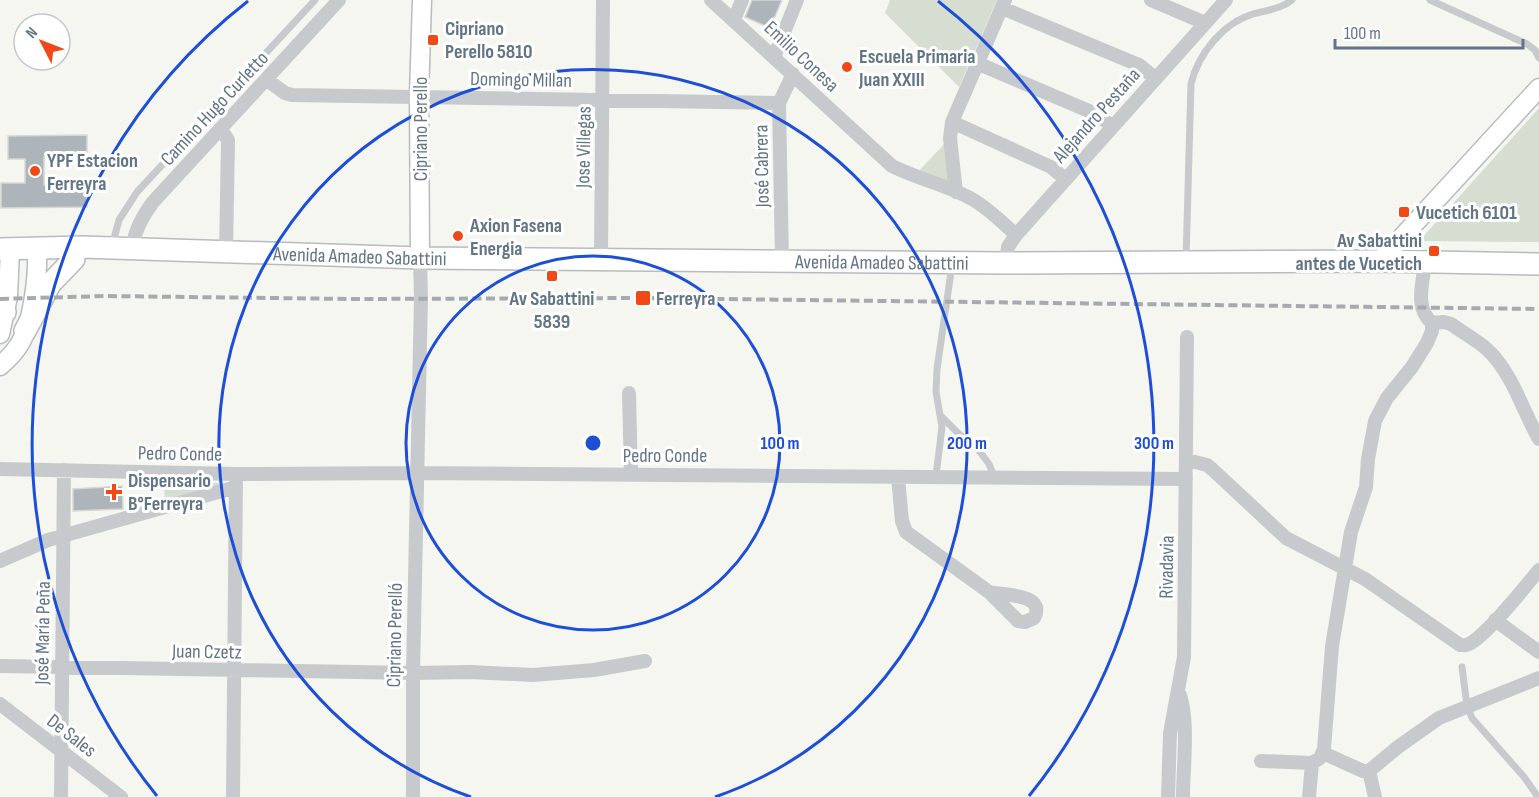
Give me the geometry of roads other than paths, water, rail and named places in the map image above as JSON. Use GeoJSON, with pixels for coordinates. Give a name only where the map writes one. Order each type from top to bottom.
{"type":"FeatureCollection","features":[{"type":"Feature","properties":{"kind":"main road","name":"Cipriano Perello"},"geometry":{"type":"LineString","coordinates":[[420,258],[419,96],[422,0]]}},
{"type":"Feature","properties":{"kind":"main road"},"geometry":{"type":"LineString","coordinates":[[1380,261],[1539,88]]}},
{"type":"Feature","properties":{"kind":"main road","name":"Avenida Amadeo Sabattini"},"geometry":{"type":"LineString","coordinates":[[37,254],[82,247],[420,258],[1006,263],[1380,261],[1539,264]]}},
{"type":"Feature","properties":{"kind":"main road","name":"Avenida Amadeo Sabattini"},"geometry":{"type":"LineString","coordinates":[[4,252],[74,260],[210,262],[226,253]]}},
{"type":"Feature","properties":{"kind":"main road"},"geometry":{"type":"LineString","coordinates":[[0,334],[4,252]]}},
{"type":"Feature","properties":{"kind":"main road"},"geometry":{"type":"LineString","coordinates":[[25,331],[33,298],[37,254]]}},
{"type":"Feature","properties":{"kind":"main road"},"geometry":{"type":"LineString","coordinates":[[0,366],[19,345],[50,284],[74,260]]}},
{"type":"Feature","properties":{"kind":"street","name":"Camino Hugo Curletto"},"geometry":{"type":"LineString","coordinates":[[132,249],[140,219],[153,202],[339,0]]}},
{"type":"Feature","properties":{"kind":"street","name":"Jose Villegas"},"geometry":{"type":"LineString","coordinates":[[601,259],[603,0]]}},
{"type":"Feature","properties":{"kind":"street","name":"Emilio Conesa"},"geometry":{"type":"LineString","coordinates":[[711,0],[892,166],[909,175],[956,192],[989,210],[1016,235]]}},
{"type":"Feature","properties":{"kind":"street"},"geometry":{"type":"LineString","coordinates":[[734,20],[742,0]]}},
{"type":"Feature","properties":{"kind":"street"},"geometry":{"type":"LineString","coordinates":[[774,57],[797,0]]}},
{"type":"Feature","properties":{"kind":"street"},"geometry":{"type":"LineString","coordinates":[[1151,0],[1205,23]]}},
{"type":"Feature","properties":{"kind":"street","name":"Alejandro Pestaña"},"geometry":{"type":"LineString","coordinates":[[1006,263],[1008,247],[1016,235],[1226,0]]}},
{"type":"Feature","properties":{"kind":"street"},"geometry":{"type":"LineString","coordinates":[[956,192],[950,138],[952,122],[1004,4],[1139,65],[1155,78]]}},
{"type":"Feature","properties":{"kind":"street"},"geometry":{"type":"LineString","coordinates":[[979,64],[1096,114],[1112,126]]}},
{"type":"Feature","properties":{"kind":"street","name":"José Cabrera"},"geometry":{"type":"LineString","coordinates":[[782,261],[779,103],[793,74]]}},
{"type":"Feature","properties":{"kind":"street","name":"Domingo Millan"},"geometry":{"type":"LineString","coordinates":[[267,80],[285,93],[292,95],[779,103]]}},
{"type":"Feature","properties":{"kind":"street"},"geometry":{"type":"LineString","coordinates":[[952,122],[1051,167],[1065,179]]}},
{"type":"Feature","properties":{"kind":"street"},"geometry":{"type":"LineString","coordinates":[[221,129],[228,140],[226,253]]}},
{"type":"Feature","properties":{"kind":"street","name":"Cipriano Perelló"},"geometry":{"type":"LineString","coordinates":[[413,797],[420,258]]}},
{"type":"Feature","properties":{"kind":"street"},"geometry":{"type":"LineString","coordinates":[[1425,262],[1421,297],[1424,316],[1432,323],[1451,324],[1496,358],[1505,371],[1539,439]]}},
{"type":"Feature","properties":{"kind":"street"},"geometry":{"type":"LineString","coordinates":[[1309,797],[1318,758],[1332,646],[1351,532],[1366,487],[1368,459],[1375,422],[1387,398],[1412,367],[1427,343],[1432,331],[1432,323]]}},
{"type":"Feature","properties":{"kind":"street","name":"Rivadavia"},"geometry":{"type":"LineString","coordinates":[[1167,797],[1170,733],[1184,657],[1187,337]]}},
{"type":"Feature","properties":{"kind":"street"},"geometry":{"type":"LineString","coordinates":[[629,393],[630,475]]}},
{"type":"Feature","properties":{"kind":"street"},"geometry":{"type":"LineString","coordinates":[[1187,460],[1207,465],[1286,538],[1377,586],[1460,645],[1472,642],[1495,620],[1539,570]]}},
{"type":"Feature","properties":{"kind":"street","name":"Pedro Conde"},"geometry":{"type":"LineString","coordinates":[[0,469],[64,470],[236,480],[417,473],[1186,479]]}},
{"type":"Feature","properties":{"kind":"street","name":"José María Peña"},"geometry":{"type":"LineString","coordinates":[[61,797],[64,470]]}},
{"type":"Feature","properties":{"kind":"street"},"geometry":{"type":"LineString","coordinates":[[898,477],[902,521],[906,532],[989,592]]}},
{"type":"Feature","properties":{"kind":"street"},"geometry":{"type":"LineString","coordinates":[[0,561],[64,535],[236,480],[233,797]]}},
{"type":"Feature","properties":{"kind":"street"},"geometry":{"type":"LineString","coordinates":[[1495,620],[1539,652]]}},
{"type":"Feature","properties":{"kind":"street","name":"Juan Czetz"},"geometry":{"type":"LineString","coordinates":[[0,666],[233,671],[471,672],[533,675],[594,670],[645,661]]}},
{"type":"Feature","properties":{"kind":"street"},"geometry":{"type":"LineString","coordinates":[[1261,761],[1318,758],[1369,771],[1439,718],[1539,678]]}},
{"type":"Feature","properties":{"kind":"street"},"geometry":{"type":"LineString","coordinates":[[1178,690],[1183,704],[1184,722],[1183,797]]}},
{"type":"Feature","properties":{"kind":"street","name":"De Sales"},"geometry":{"type":"LineString","coordinates":[[0,704],[121,797]]}},
{"type":"Feature","properties":{"kind":"street"},"geometry":{"type":"LineString","coordinates":[[1369,771],[1375,797]]}},
{"type":"Feature","properties":{"kind":"lane"},"geometry":{"type":"LineString","coordinates":[[111,249],[119,220],[137,192],[315,0]]}},
{"type":"Feature","properties":{"kind":"lane"},"geometry":{"type":"LineString","coordinates":[[1186,261],[1191,84],[1195,68],[1205,52],[1223,32],[1240,18],[1285,6],[1292,0]]}},
{"type":"Feature","properties":{"kind":"lane"},"geometry":{"type":"LineString","coordinates":[[1431,0],[1527,44],[1539,58]]}},
{"type":"Feature","properties":{"kind":"lane"},"geometry":{"type":"LineString","coordinates":[[234,87],[248,101]]}},
{"type":"Feature","properties":{"kind":"lane"},"geometry":{"type":"LineString","coordinates":[[218,104],[231,118]]}},
{"type":"Feature","properties":{"kind":"lane"},"geometry":{"type":"LineString","coordinates":[[936,476],[942,426],[936,392],[937,369],[952,262]]}},
{"type":"Feature","properties":{"kind":"lane"},"geometry":{"type":"LineString","coordinates":[[941,415],[963,438],[977,448],[989,464],[994,476]]}},
{"type":"Feature","properties":{"kind":"lane"},"geometry":{"type":"LineString","coordinates":[[1462,667],[1467,706],[1472,718],[1524,777],[1538,797]]}},
{"type":"Feature","properties":{"kind":"railway"},"geometry":{"type":"LineString","coordinates":[[0,299],[104,296],[353,299],[643,298],[1539,309]]}},
{"type":"Feature","properties":{"kind":"place","name":"Cipriano Perello 5810"},"geometry":{"type":"Point","coordinates":[433,40]}},
{"type":"Feature","properties":{"kind":"place","name":"Escuela Primaria Juan XXIII"},"geometry":{"type":"Point","coordinates":[847,67]}},
{"type":"Feature","properties":{"kind":"place","name":"YPF Estacion Ferreyra"},"geometry":{"type":"Point","coordinates":[35,171]}},
{"type":"Feature","properties":{"kind":"place","name":"Vucetich 6101"},"geometry":{"type":"Point","coordinates":[1404,212]}},
{"type":"Feature","properties":{"kind":"place","name":"Axion Fasena Energia"},"geometry":{"type":"Point","coordinates":[458,236]}},
{"type":"Feature","properties":{"kind":"place","name":"Av Sabattini antes de Vucetich"},"geometry":{"type":"Point","coordinates":[1434,251]}},
{"type":"Feature","properties":{"kind":"place","name":"Av Sabattini 5839"},"geometry":{"type":"Point","coordinates":[552,276]}},
{"type":"Feature","properties":{"kind":"place","name":"Ferreyra"},"geometry":{"type":"Point","coordinates":[643,298]}},
{"type":"Feature","properties":{"kind":"place","name":"Dispensario B°Ferreyra"},"geometry":{"type":"Point","coordinates":[114,492]}}]}
